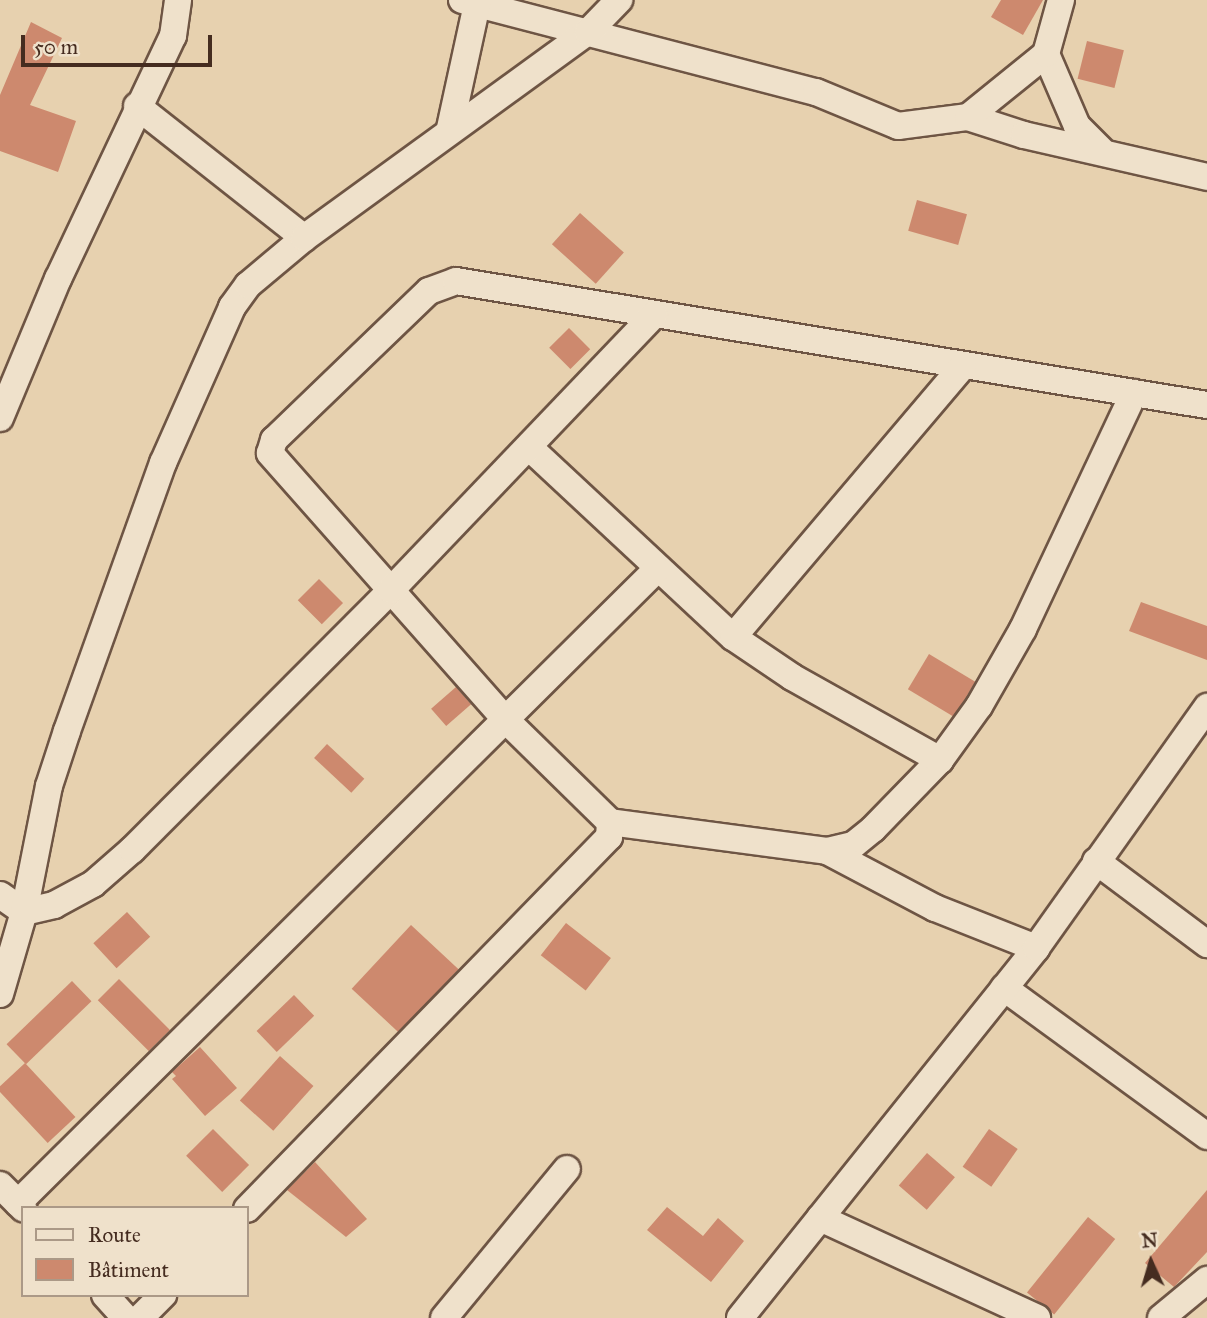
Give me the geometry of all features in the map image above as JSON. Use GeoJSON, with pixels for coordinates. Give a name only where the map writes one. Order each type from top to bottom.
{"type":"FeatureCollection","features":[{"type":"Feature","properties":{"kind":"street"},"geometry":{"type":"LineString","coordinates":[[0,418],[137,106],[173,36],[178,0]]}},
{"type":"Feature","properties":{"kind":"street"},"geometry":{"type":"LineString","coordinates":[[0,994],[24,912],[49,786],[163,463],[232,307],[248,285],[304,238],[450,128],[587,32],[619,0]]}},
{"type":"Feature","properties":{"kind":"street"},"geometry":{"type":"LineString","coordinates":[[968,117],[1046,54],[1061,0]]}},
{"type":"Feature","properties":{"kind":"street"},"geometry":{"type":"LineString","coordinates":[[450,128],[473,2],[816,92],[898,126],[968,117],[1024,135],[1101,150],[1207,177]]}},
{"type":"Feature","properties":{"kind":"street"},"geometry":{"type":"LineString","coordinates":[[1046,54],[1077,126],[1101,150]]}},
{"type":"Feature","properties":{"kind":"street"},"geometry":{"type":"LineString","coordinates":[[137,106],[304,238]]}},
{"type":"Feature","properties":{"kind":"street"},"geometry":{"type":"LineString","coordinates":[[1036,948],[935,908],[827,851],[610,822],[505,719],[276,466],[270,453],[274,440],[429,290],[442,285],[471,282],[654,315],[1207,405]]}},
{"type":"Feature","properties":{"kind":"street"},"geometry":{"type":"LineString","coordinates":[[0,895],[24,912],[54,905],[93,884],[132,850],[530,448],[654,315]]}},
{"type":"Feature","properties":{"kind":"street"},"geometry":{"type":"LineString","coordinates":[[733,637],[963,366]]}},
{"type":"Feature","properties":{"kind":"street"},"geometry":{"type":"LineString","coordinates":[[827,851],[853,845],[873,829],[940,760],[979,706],[1023,629],[1134,393]]}},
{"type":"Feature","properties":{"kind":"street"},"geometry":{"type":"LineString","coordinates":[[530,448],[656,570],[733,637],[792,677],[940,760]]}},
{"type":"Feature","properties":{"kind":"street"},"geometry":{"type":"LineString","coordinates":[[13,1199],[656,570]]}},
{"type":"Feature","properties":{"kind":"street"},"geometry":{"type":"LineString","coordinates":[[740,1318],[1036,948],[1207,707]]}},
{"type":"Feature","properties":{"kind":"street"},"geometry":{"type":"LineString","coordinates":[[248,1208],[609,837],[610,822]]}},
{"type":"Feature","properties":{"kind":"street"},"geometry":{"type":"LineString","coordinates":[[1096,861],[1207,944]]}},
{"type":"Feature","properties":{"kind":"street"},"geometry":{"type":"LineString","coordinates":[[1004,988],[1207,1136]]}},
{"type":"Feature","properties":{"kind":"street"},"geometry":{"type":"LineString","coordinates":[[444,1318],[567,1169]]}},
{"type":"Feature","properties":{"kind":"street"},"geometry":{"type":"LineString","coordinates":[[820,1218],[1037,1318]]}},
{"type":"Feature","properties":{"kind":"street"},"geometry":{"type":"LineString","coordinates":[[1161,1318],[1207,1280]]}},
{"type":"Feature","properties":{"kind":"street"},"geometry":{"type":"LineString","coordinates":[[140,1318],[161,1297]]}},
{"type":"Feature","properties":{"kind":"building"},"geometry":{"type":"Polygon","coordinates":[[[1001,0],[1043,0],[1023,35],[991,17],[1001,0]]]}},
{"type":"Feature","properties":{"kind":"building"},"geometry":{"type":"Polygon","coordinates":[[[31,22],[62,38],[30,105],[76,121],[58,172],[0,151],[0,95],[31,22]]]}},
{"type":"Feature","properties":{"kind":"building"},"geometry":{"type":"Polygon","coordinates":[[[1087,41],[1124,50],[1114,88],[1078,79],[1087,41]]]}},
{"type":"Feature","properties":{"kind":"building"},"geometry":{"type":"Polygon","coordinates":[[[917,200],[967,214],[958,245],[908,231],[917,200]]]}},
{"type":"Feature","properties":{"kind":"building"},"geometry":{"type":"Polygon","coordinates":[[[580,213],[624,252],[596,284],[552,244],[580,213]]]}},
{"type":"Feature","properties":{"kind":"building"},"geometry":{"type":"Polygon","coordinates":[[[569,328],[590,349],[570,369],[549,348],[569,328]]]}},
{"type":"Feature","properties":{"kind":"building"},"geometry":{"type":"Polygon","coordinates":[[[319,579],[343,603],[322,624],[298,600],[319,579]]]}},
{"type":"Feature","properties":{"kind":"building"},"geometry":{"type":"Polygon","coordinates":[[[1141,602],[1207,626],[1207,660],[1129,631],[1141,602]]]}},
{"type":"Feature","properties":{"kind":"building"},"geometry":{"type":"Polygon","coordinates":[[[929,654],[975,682],[954,717],[908,689],[929,654]]]}},
{"type":"Feature","properties":{"kind":"building"},"geometry":{"type":"Polygon","coordinates":[[[456,687],[471,704],[446,726],[431,709],[456,687]]]}},
{"type":"Feature","properties":{"kind":"building"},"geometry":{"type":"Polygon","coordinates":[[[327,744],[364,779],[351,793],[314,758],[327,744]]]}},
{"type":"Feature","properties":{"kind":"building"},"geometry":{"type":"Polygon","coordinates":[[[127,912],[150,937],[117,968],[93,943],[127,912]]]}},
{"type":"Feature","properties":{"kind":"building"},"geometry":{"type":"Polygon","coordinates":[[[566,923],[611,958],[586,990],[541,955],[566,923]]]}},
{"type":"Feature","properties":{"kind":"building"},"geometry":{"type":"Polygon","coordinates":[[[411,925],[459,969],[399,1033],[352,989],[411,925]]]}},
{"type":"Feature","properties":{"kind":"building"},"geometry":{"type":"Polygon","coordinates":[[[119,979],[170,1030],[149,1051],[98,1000],[119,979]]]}},
{"type":"Feature","properties":{"kind":"building"},"geometry":{"type":"Polygon","coordinates":[[[72,981],[91,1001],[26,1064],[7,1044],[72,981]]]}},
{"type":"Feature","properties":{"kind":"building"},"geometry":{"type":"Polygon","coordinates":[[[294,995],[314,1016],[277,1052],[257,1031],[294,995]]]}},
{"type":"Feature","properties":{"kind":"building"},"geometry":{"type":"Polygon","coordinates":[[[200,1047],[237,1088],[205,1116],[172,1079],[176,1076],[172,1072],[200,1047]]]}},
{"type":"Feature","properties":{"kind":"building"},"geometry":{"type":"Polygon","coordinates":[[[280,1056],[313,1086],[273,1131],[240,1101],[280,1056]]]}},
{"type":"Feature","properties":{"kind":"building"},"geometry":{"type":"Polygon","coordinates":[[[25,1063],[75,1117],[48,1143],[0,1092],[0,1086],[25,1063]]]}},
{"type":"Feature","properties":{"kind":"building"},"geometry":{"type":"Polygon","coordinates":[[[213,1129],[249,1165],[222,1192],[186,1156],[213,1129]]]}},
{"type":"Feature","properties":{"kind":"building"},"geometry":{"type":"Polygon","coordinates":[[[989,1129],[1018,1149],[991,1187],[963,1167],[989,1129]]]}},
{"type":"Feature","properties":{"kind":"building"},"geometry":{"type":"Polygon","coordinates":[[[927,1153],[955,1177],[927,1210],[899,1185],[927,1153]]]}},
{"type":"Feature","properties":{"kind":"building"},"geometry":{"type":"Polygon","coordinates":[[[315,1162],[367,1219],[346,1237],[287,1190],[315,1162]]]}},
{"type":"Feature","properties":{"kind":"building"},"geometry":{"type":"Polygon","coordinates":[[[1207,1190],[1207,1252],[1174,1287],[1145,1263],[1207,1190]]]}},
{"type":"Feature","properties":{"kind":"building"},"geometry":{"type":"Polygon","coordinates":[[[667,1207],[703,1236],[718,1218],[744,1241],[711,1282],[647,1230],[667,1207]]]}},
{"type":"Feature","properties":{"kind":"building"},"geometry":{"type":"Polygon","coordinates":[[[1088,1217],[1115,1239],[1054,1314],[1027,1292],[1088,1217]]]}}]}
